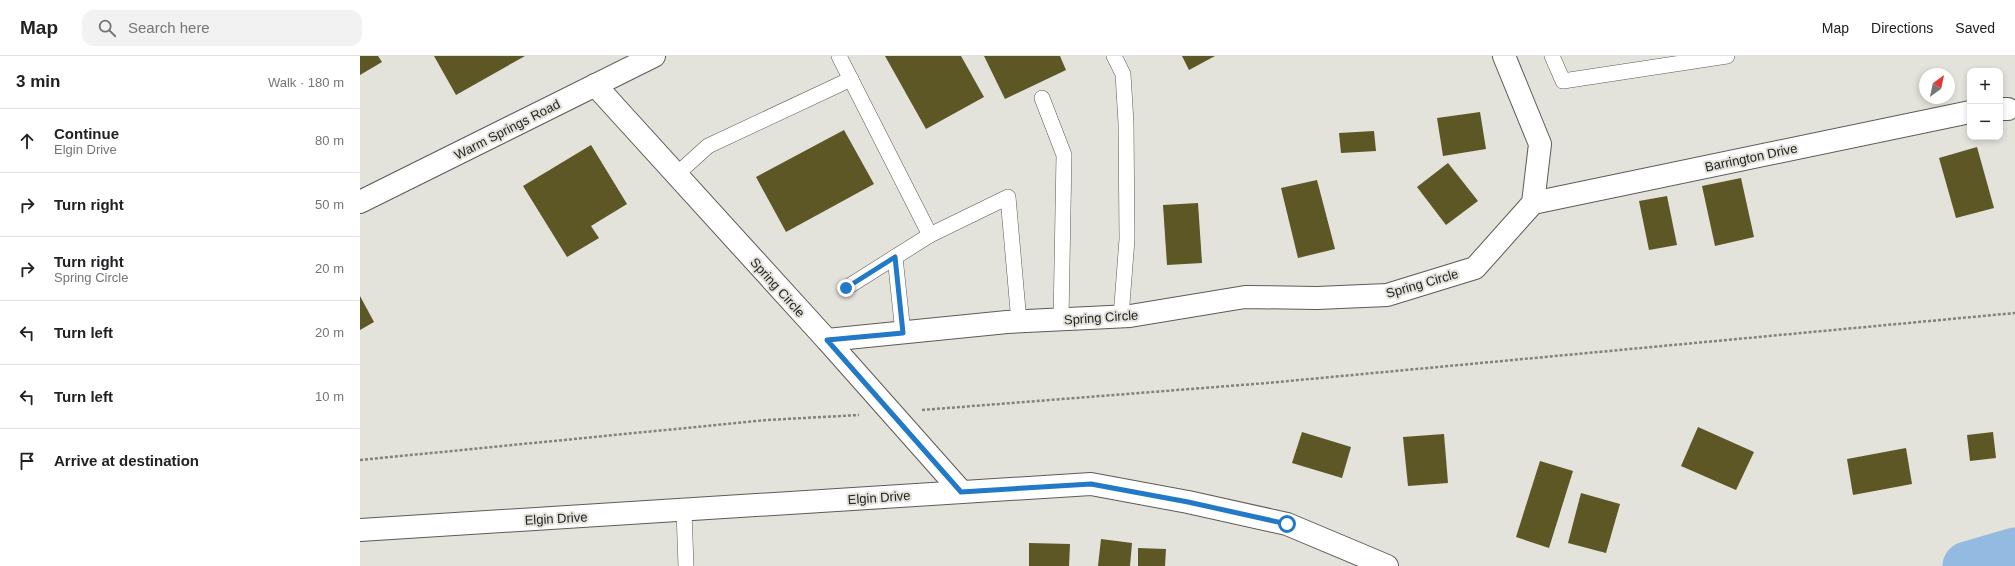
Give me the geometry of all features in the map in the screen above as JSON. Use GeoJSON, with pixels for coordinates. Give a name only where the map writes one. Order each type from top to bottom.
{"type":"FeatureCollection","features":[{"type":"Feature","properties":{"kind":"street","name":"Warm Springs Road"},"geometry":{"type":"LineString","coordinates":[[360,202],[654,56]]}},
{"type":"Feature","properties":{"kind":"street"},"geometry":{"type":"LineString","coordinates":[[1504,56],[1540,144],[1533,203]]}},
{"type":"Feature","properties":{"kind":"street","name":"Spring Circle"},"geometry":{"type":"LineString","coordinates":[[594,85],[827,340],[1019,322],[1121,317],[1245,297],[1317,298],[1387,295],[1475,268],[1533,203]]}},
{"type":"Feature","properties":{"kind":"street","name":"Barrington Drive"},"geometry":{"type":"LineString","coordinates":[[1533,203],[1967,113]]}},
{"type":"Feature","properties":{"kind":"street"},"geometry":{"type":"LineString","coordinates":[[827,340],[961,492]]}},
{"type":"Feature","properties":{"kind":"street","name":"Elgin Drive"},"geometry":{"type":"LineString","coordinates":[[360,530],[684,511],[1091,484],[1188,502],[1287,524],[1387,566]]}},
{"type":"Feature","properties":{"kind":"lane"},"geometry":{"type":"LineString","coordinates":[[839,56],[930,235]]}},
{"type":"Feature","properties":{"kind":"lane"},"geometry":{"type":"LineString","coordinates":[[1114,56],[1123,74],[1126,123],[1127,239],[1121,317]]}},
{"type":"Feature","properties":{"kind":"lane"},"geometry":{"type":"LineString","coordinates":[[1552,56],[1563,80],[1727,56]]}},
{"type":"Feature","properties":{"kind":"lane"},"geometry":{"type":"LineString","coordinates":[[676,175],[708,146],[851,78]]}},
{"type":"Feature","properties":{"kind":"lane"},"geometry":{"type":"LineString","coordinates":[[1042,98],[1064,155],[1061,320]]}},
{"type":"Feature","properties":{"kind":"lane"},"geometry":{"type":"LineString","coordinates":[[846,288],[930,235],[1008,197],[1019,322]]}},
{"type":"Feature","properties":{"kind":"lane"},"geometry":{"type":"LineString","coordinates":[[895,257],[903,333]]}},
{"type":"Feature","properties":{"kind":"lane"},"geometry":{"type":"LineString","coordinates":[[684,511],[686,566]]}},
{"type":"Feature","properties":{"kind":"path"},"geometry":{"type":"LineString","coordinates":[[360,460],[767,420],[890,413],[1275,382],[2015,313]]}},
{"type":"Feature","properties":{"kind":"building"},"geometry":{"type":"Polygon","coordinates":[[[360,56],[378,56],[382,62],[360,75],[360,56]]]}},
{"type":"Feature","properties":{"kind":"building"},"geometry":{"type":"Polygon","coordinates":[[[434,56],[525,56],[456,95],[434,56]]]}},
{"type":"Feature","properties":{"kind":"building"},"geometry":{"type":"Polygon","coordinates":[[[885,56],[961,56],[984,97],[926,129],[885,56]]]}},
{"type":"Feature","properties":{"kind":"building"},"geometry":{"type":"Polygon","coordinates":[[[984,56],[1060,56],[1066,70],[1005,99],[984,56]]]}},
{"type":"Feature","properties":{"kind":"building"},"geometry":{"type":"Polygon","coordinates":[[[1182,56],[1215,56],[1189,70],[1182,56]]]}},
{"type":"Feature","properties":{"kind":"building"},"geometry":{"type":"Polygon","coordinates":[[[1480,112],[1486,149],[1443,156],[1437,118],[1480,112]]]}},
{"type":"Feature","properties":{"kind":"building"},"geometry":{"type":"Polygon","coordinates":[[[844,130],[874,184],[786,232],[756,177],[844,130]]]}},
{"type":"Feature","properties":{"kind":"building"},"geometry":{"type":"Polygon","coordinates":[[[1374,131],[1376,151],[1341,153],[1339,133],[1374,131]]]}},
{"type":"Feature","properties":{"kind":"building"},"geometry":{"type":"Polygon","coordinates":[[[591,145],[627,204],[591,226],[599,238],[567,257],[523,186],[591,145]]]}},
{"type":"Feature","properties":{"kind":"building"},"geometry":{"type":"Polygon","coordinates":[[[1977,147],[1994,208],[1956,218],[1939,158],[1977,147]]]}},
{"type":"Feature","properties":{"kind":"building"},"geometry":{"type":"Polygon","coordinates":[[[1448,163],[1478,201],[1446,225],[1417,187],[1448,163]]]}},
{"type":"Feature","properties":{"kind":"building"},"geometry":{"type":"Polygon","coordinates":[[[1741,178],[1754,237],[1715,246],[1702,186],[1741,178]]]}},
{"type":"Feature","properties":{"kind":"building"},"geometry":{"type":"Polygon","coordinates":[[[1317,180],[1335,249],[1298,258],[1281,188],[1317,180]]]}},
{"type":"Feature","properties":{"kind":"building"},"geometry":{"type":"Polygon","coordinates":[[[1667,196],[1677,245],[1649,250],[1639,201],[1667,196]]]}},
{"type":"Feature","properties":{"kind":"building"},"geometry":{"type":"Polygon","coordinates":[[[1198,203],[1202,263],[1167,265],[1163,205],[1198,203]]]}},
{"type":"Feature","properties":{"kind":"building"},"geometry":{"type":"Polygon","coordinates":[[[360,296],[374,322],[360,330],[360,296]]]}},
{"type":"Feature","properties":{"kind":"building"},"geometry":{"type":"Polygon","coordinates":[[[1698,427],[1754,452],[1736,490],[1681,466],[1698,427]]]}},
{"type":"Feature","properties":{"kind":"building"},"geometry":{"type":"Polygon","coordinates":[[[1302,432],[1351,447],[1342,478],[1292,463],[1302,432]]]}},
{"type":"Feature","properties":{"kind":"building"},"geometry":{"type":"Polygon","coordinates":[[[1993,432],[1996,458],[1970,461],[1967,435],[1993,432]]]}},
{"type":"Feature","properties":{"kind":"building"},"geometry":{"type":"Polygon","coordinates":[[[1444,434],[1448,483],[1408,486],[1403,437],[1444,434]]]}},
{"type":"Feature","properties":{"kind":"building"},"geometry":{"type":"Polygon","coordinates":[[[1906,448],[1912,484],[1853,495],[1847,459],[1906,448]]]}},
{"type":"Feature","properties":{"kind":"building"},"geometry":{"type":"Polygon","coordinates":[[[1540,461],[1573,471],[1549,548],[1516,537],[1540,461]]]}},
{"type":"Feature","properties":{"kind":"building"},"geometry":{"type":"Polygon","coordinates":[[[1581,493],[1620,504],[1606,553],[1568,543],[1581,493]]]}},
{"type":"Feature","properties":{"kind":"building"},"geometry":{"type":"Polygon","coordinates":[[[1101,539],[1132,543],[1130,566],[1098,566],[1101,539]]]}},
{"type":"Feature","properties":{"kind":"building"},"geometry":{"type":"Polygon","coordinates":[[[1029,543],[1070,544],[1069,566],[1029,566],[1029,543]]]}},
{"type":"Feature","properties":{"kind":"building"},"geometry":{"type":"Polygon","coordinates":[[[1138,548],[1166,549],[1165,566],[1138,566],[1138,548]]]}},
{"type":"Feature","properties":{"kind":"waterway"},"geometry":{"type":"LineString","coordinates":[[1967,566],[2015,552]]}},
{"type":"Feature","properties":{"kind":"route"},"geometry":{"type":"LineString","coordinates":[[846,288],[895,257],[903,333],[827,340],[961,492],[1091,484],[1188,502],[1287,524]]}}]}
